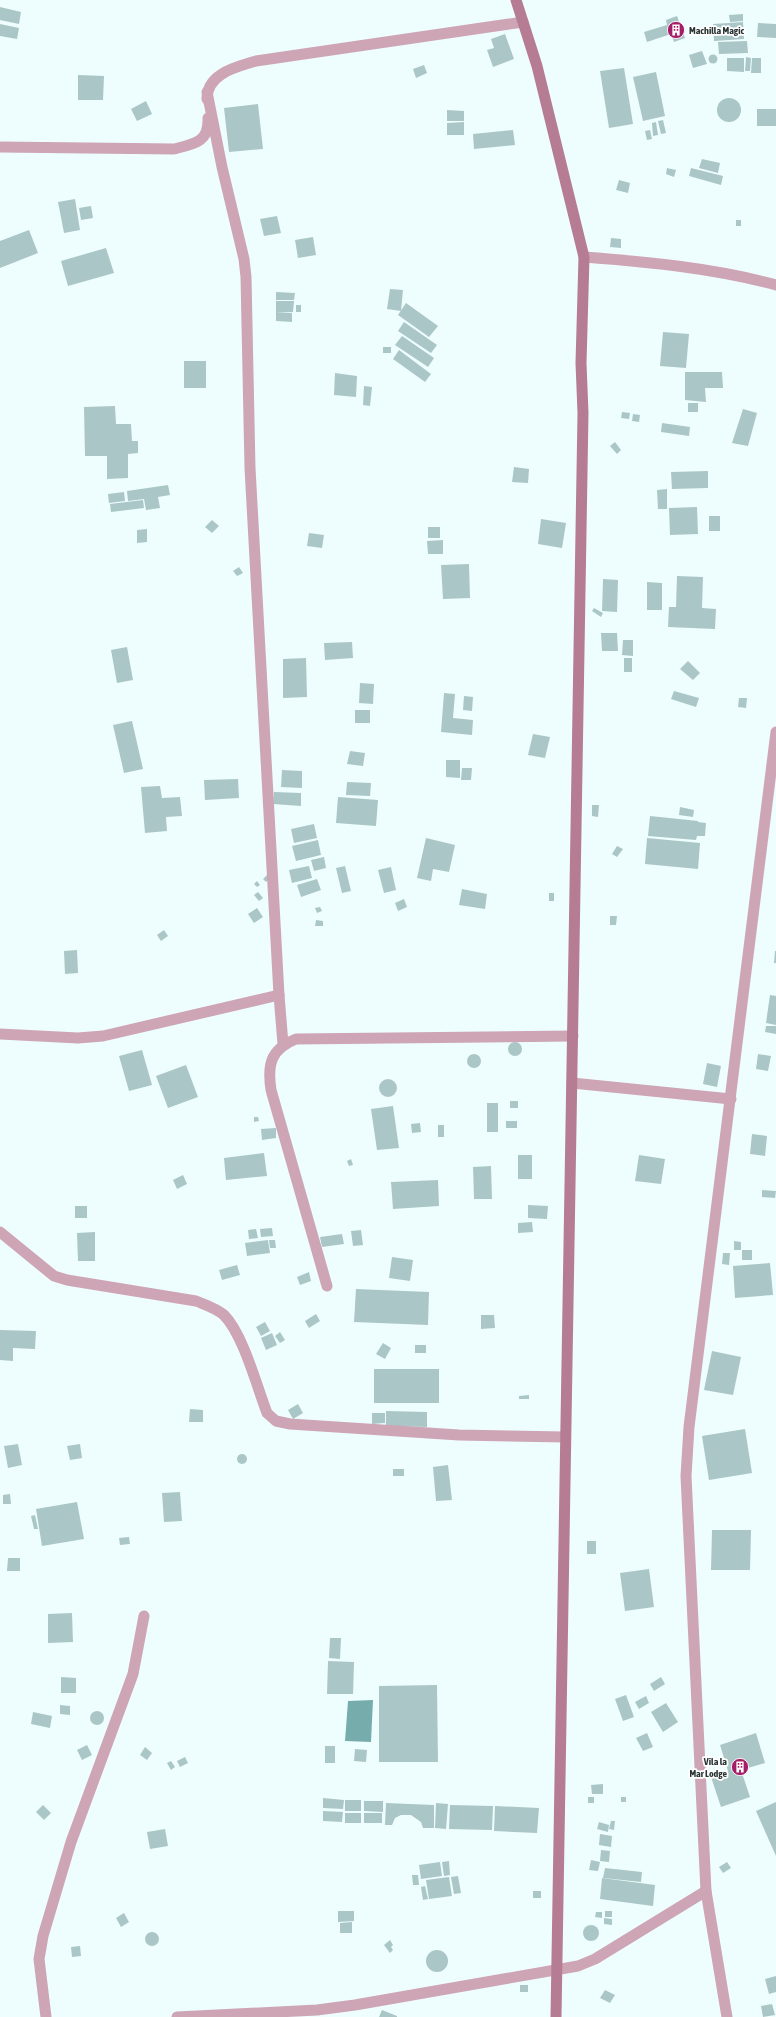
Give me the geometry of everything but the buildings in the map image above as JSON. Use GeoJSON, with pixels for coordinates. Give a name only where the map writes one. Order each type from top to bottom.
{"type":"FeatureCollection","features":[{"type":"Feature","properties":{"kind":"main road"},"geometry":{"type":"LineString","coordinates":[[516,0],[537,66],[584,257],[581,363],[583,414],[556,2017]]}},
{"type":"Feature","properties":{"kind":"street"},"geometry":{"type":"LineString","coordinates":[[0,148],[174,148],[190,145],[203,139],[208,130],[207,92],[211,83],[231,69],[256,61],[523,22]]}},
{"type":"Feature","properties":{"kind":"street"},"geometry":{"type":"LineString","coordinates":[[207,92],[222,167],[244,259],[246,277],[250,468],[283,1044]]}},
{"type":"Feature","properties":{"kind":"street"},"geometry":{"type":"LineString","coordinates":[[584,257],[658,263],[756,280],[776,285]]}},
{"type":"Feature","properties":{"kind":"street"},"geometry":{"type":"LineString","coordinates":[[727,2017],[706,1891],[686,1476],[689,1427],[776,732]]}},
{"type":"Feature","properties":{"kind":"street"},"geometry":{"type":"LineString","coordinates":[[0,1034],[78,1038],[102,1036],[279,995]]}},
{"type":"Feature","properties":{"kind":"street"},"geometry":{"type":"LineString","coordinates":[[327,1286],[271,1090],[268,1072],[272,1058],[283,1044],[296,1038],[573,1036]]}},
{"type":"Feature","properties":{"kind":"street"},"geometry":{"type":"LineString","coordinates":[[572,1083],[731,1099]]}},
{"type":"Feature","properties":{"kind":"street"},"geometry":{"type":"LineString","coordinates":[[0,1232],[54,1276],[67,1280],[196,1301],[213,1308],[224,1315],[239,1337],[267,1413],[276,1421],[290,1424],[459,1435],[566,1437]]}},
{"type":"Feature","properties":{"kind":"street"},"geometry":{"type":"LineString","coordinates":[[46,2017],[39,1959],[43,1936],[71,1842],[133,1674],[144,1616]]}},
{"type":"Feature","properties":{"kind":"street"},"geometry":{"type":"LineString","coordinates":[[177,2017],[316,2010],[578,1966],[595,1959],[706,1891]]}},
{"type":"Feature","properties":{"kind":"water"},"geometry":{"type":"Polygon","coordinates":[[[373,1700],[371,1742],[345,1741],[348,1701],[373,1700]]]}},
{"type":"Feature","properties":{"kind":"place","name":"Machilla Magic"},"geometry":{"type":"Point","coordinates":[676,30]}},
{"type":"Feature","properties":{"kind":"place","name":"Vila la Mar Lodge"},"geometry":{"type":"Point","coordinates":[740,1767]}}]}
